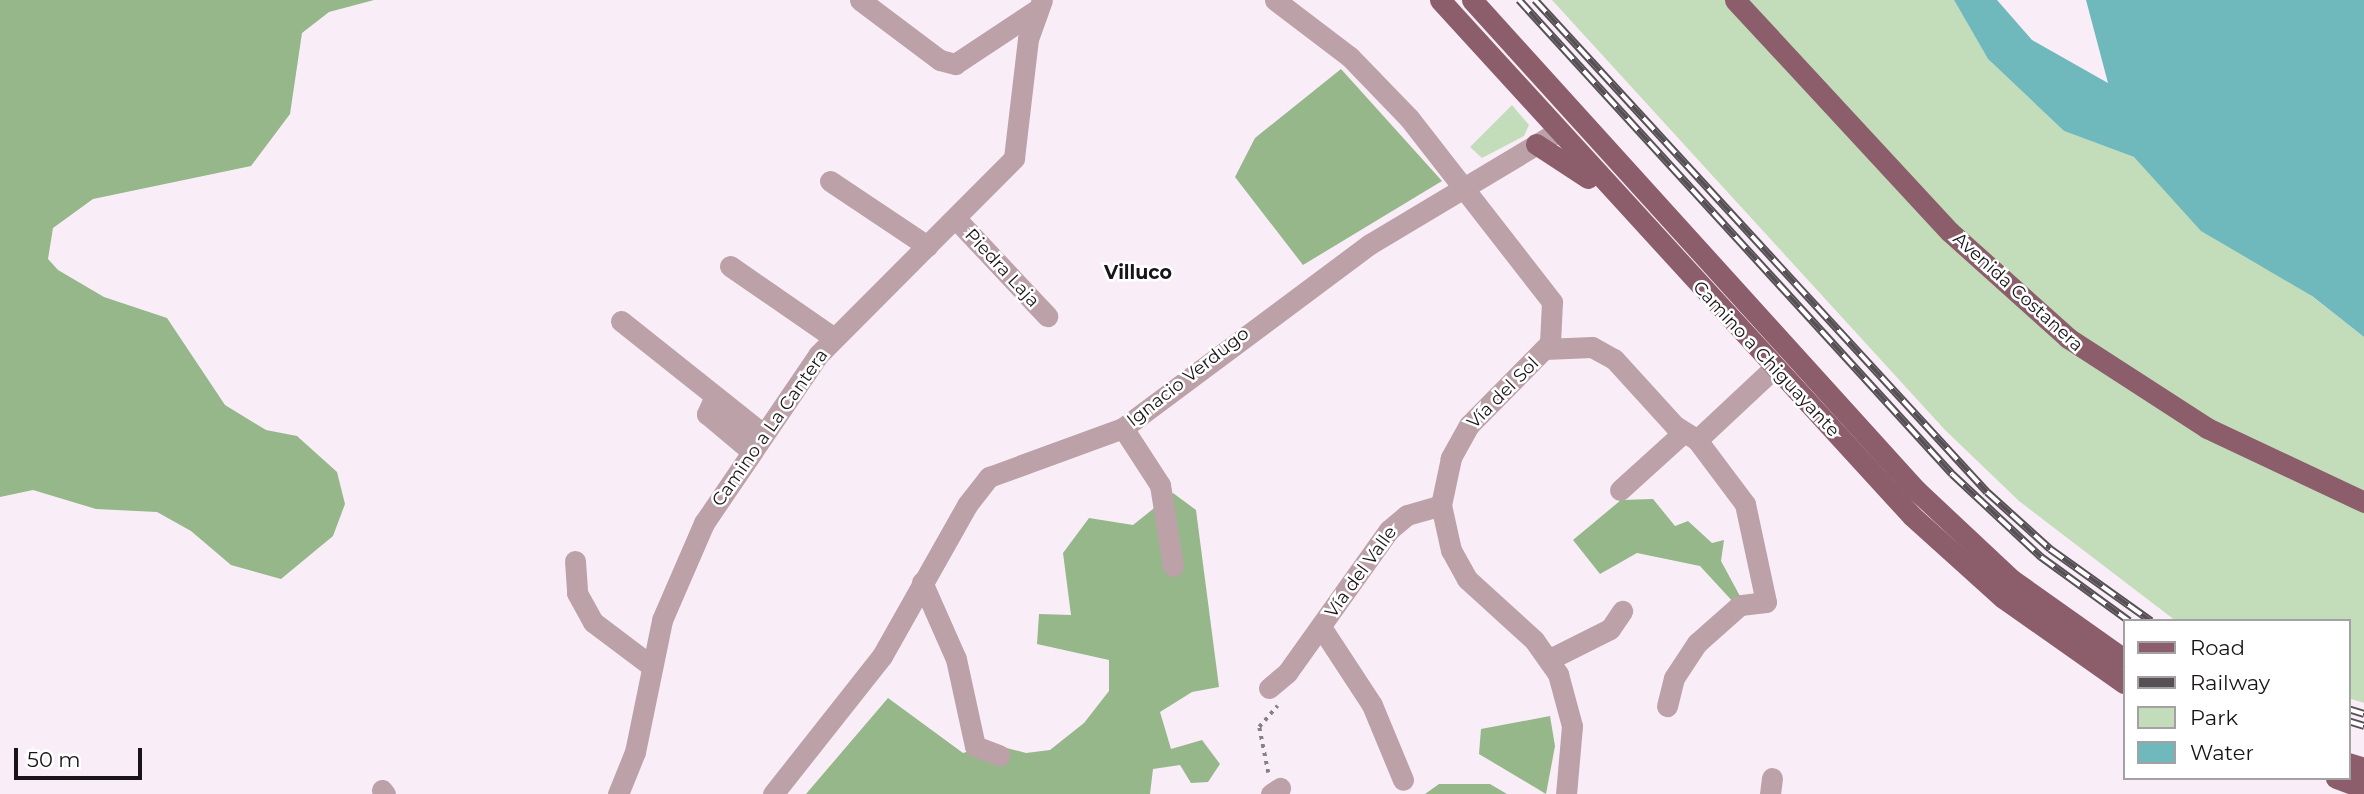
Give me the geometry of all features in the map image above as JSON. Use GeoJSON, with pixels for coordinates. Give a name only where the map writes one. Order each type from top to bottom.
{"type":"FeatureCollection","features":[{"type":"Feature","properties":{"kind":"main road","name":"Camino a Chiguayante"},"geometry":{"type":"LineString","coordinates":[[1440,0],[1774,368],[1958,559],[2122,682]]}},
{"type":"Feature","properties":{"kind":"main road","name":"Camino a Chiguayante"},"geometry":{"type":"LineString","coordinates":[[1472,0],[1916,489],[2011,579],[2122,658]]}},
{"type":"Feature","properties":{"kind":"main road","name":"Avenida Costanera"},"geometry":{"type":"LineString","coordinates":[[1735,0],[1922,203],[2060,332],[2182,415],[2364,502]]}},
{"type":"Feature","properties":{"kind":"main road"},"geometry":{"type":"LineString","coordinates":[[1555,89],[1562,108],[1557,132],[1577,126],[1595,133]]}},
{"type":"Feature","properties":{"kind":"main road"},"geometry":{"type":"LineString","coordinates":[[1536,144],[1621,202]]}},
{"type":"Feature","properties":{"kind":"main road"},"geometry":{"type":"LineString","coordinates":[[2342,780],[2364,788]]}},
{"type":"Feature","properties":{"kind":"street"},"geometry":{"type":"LineString","coordinates":[[860,0],[933,56],[955,64],[1039,5]]}},
{"type":"Feature","properties":{"kind":"street","name":"Vía del Sol"},"geometry":{"type":"LineString","coordinates":[[1275,0],[1350,57],[1466,184],[1552,302],[1555,327],[1545,349],[1469,425],[1451,458],[1441,505],[1451,550],[1467,579],[1550,659],[1572,726],[1566,794]]}},
{"type":"Feature","properties":{"kind":"street","name":"Camino a La Cantera"},"geometry":{"type":"LineString","coordinates":[[618,794],[635,752],[649,664],[689,552],[756,441],[834,338],[957,220],[1019,146],[1039,5]]}},
{"type":"Feature","properties":{"kind":"street","name":"Ignacio Verdugo"},"geometry":{"type":"LineString","coordinates":[[773,794],[882,656],[922,582],[989,477],[1123,428],[1263,318],[1466,184],[1557,132]]}},
{"type":"Feature","properties":{"kind":"street"},"geometry":{"type":"LineString","coordinates":[[830,181],[927,246]]}},
{"type":"Feature","properties":{"kind":"street","name":"Piedra Laja"},"geometry":{"type":"LineString","coordinates":[[957,220],[1047,316]]}},
{"type":"Feature","properties":{"kind":"street"},"geometry":{"type":"LineString","coordinates":[[730,265],[834,338]]}},
{"type":"Feature","properties":{"kind":"street"},"geometry":{"type":"LineString","coordinates":[[621,321],[715,396],[707,414],[756,441]]}},
{"type":"Feature","properties":{"kind":"street"},"geometry":{"type":"LineString","coordinates":[[1545,349],[1604,351],[1691,436],[1741,494],[1766,602],[1740,605],[1697,643],[1676,672],[1667,706]]}},
{"type":"Feature","properties":{"kind":"street"},"geometry":{"type":"LineString","coordinates":[[1620,490],[1774,368]]}},
{"type":"Feature","properties":{"kind":"street"},"geometry":{"type":"LineString","coordinates":[[1123,428],[1160,485],[1172,566]]}},
{"type":"Feature","properties":{"kind":"street","name":"Vía del Valle"},"geometry":{"type":"LineString","coordinates":[[1269,688],[1321,627],[1389,530],[1407,515],[1441,505]]}},
{"type":"Feature","properties":{"kind":"street"},"geometry":{"type":"LineString","coordinates":[[575,561],[575,584],[586,612],[609,638],[649,664]]}},
{"type":"Feature","properties":{"kind":"street"},"geometry":{"type":"LineString","coordinates":[[922,582],[956,659],[975,746],[999,755]]}},
{"type":"Feature","properties":{"kind":"street"},"geometry":{"type":"LineString","coordinates":[[1550,659],[1610,629],[1622,611]]}},
{"type":"Feature","properties":{"kind":"street","name":"Vía del Valle"},"geometry":{"type":"LineString","coordinates":[[1321,627],[1372,705],[1403,779]]}},
{"type":"Feature","properties":{"kind":"path"},"geometry":{"type":"LineString","coordinates":[[1269,688],[1280,702],[1259,727],[1259,750],[1275,791]]}},
{"type":"Feature","properties":{"kind":"green space"},"geometry":{"type":"Polygon","coordinates":[[[0,0],[374,0],[329,12],[302,33],[290,114],[251,166],[93,199],[53,228],[48,259],[58,270],[104,297],[167,318],[225,405],[266,430],[297,436],[337,472],[345,504],[333,536],[281,579],[231,565],[191,531],[157,512],[96,509],[33,490],[0,497],[0,0]]]}},
{"type":"Feature","properties":{"kind":"green space"},"geometry":{"type":"Polygon","coordinates":[[[1552,0],[1954,0],[1988,59],[2064,131],[2134,157],[2364,337],[2364,703],[2350,699],[2350,619],[2173,619],[2019,501],[1945,430],[1552,0]]]}},
{"type":"Feature","properties":{"kind":"green space"},"geometry":{"type":"Polygon","coordinates":[[[1341,69],[1442,181],[1303,265],[1235,177],[1255,138],[1341,69]]]}},
{"type":"Feature","properties":{"kind":"green space"},"geometry":{"type":"Polygon","coordinates":[[[1512,105],[1529,125],[1524,136],[1482,158],[1470,147],[1512,105]]]}},
{"type":"Feature","properties":{"kind":"green space"},"geometry":{"type":"Polygon","coordinates":[[[1173,493],[1196,510],[1219,687],[1192,692],[1160,712],[1171,749],[1202,740],[1220,764],[1208,782],[1191,783],[1180,765],[1153,769],[1150,794],[806,794],[888,698],[963,753],[992,744],[1026,753],[1050,750],[1084,723],[1109,691],[1109,660],[1037,644],[1039,614],[1071,615],[1063,553],[1089,518],[1133,525],[1173,493]]]}},
{"type":"Feature","properties":{"kind":"green space"},"geometry":{"type":"Polygon","coordinates":[[[1653,499],[1675,526],[1688,521],[1712,543],[1724,540],[1721,561],[1741,598],[1735,604],[1700,566],[1637,553],[1600,574],[1573,540],[1621,500],[1653,499]]]}},
{"type":"Feature","properties":{"kind":"green space"},"geometry":{"type":"Polygon","coordinates":[[[1550,716],[1555,746],[1546,794],[1479,754],[1481,729],[1550,716]]]}},
{"type":"Feature","properties":{"kind":"green space"},"geometry":{"type":"Polygon","coordinates":[[[1439,784],[1490,784],[1507,794],[1425,794],[1439,784]]]}},
{"type":"Feature","properties":{"kind":"water"},"geometry":{"type":"Polygon","coordinates":[[[1954,0],[1997,0],[2032,40],[2108,83],[2086,0],[2364,0],[2364,337],[2312,296],[2201,231],[2134,157],[2064,131],[1988,59],[1954,0]]]}},
{"type":"Feature","properties":{"kind":"railway"},"geometry":{"type":"LineString","coordinates":[[1519,0],[1952,474],[2041,557],[2126,619]]}},
{"type":"Feature","properties":{"kind":"railway"},"geometry":{"type":"LineString","coordinates":[[1535,0],[1987,492],[2050,549],[2148,619]]}},
{"type":"Feature","properties":{"kind":"railway"},"geometry":{"type":"LineString","coordinates":[[2350,710],[2364,714]]}},
{"type":"Feature","properties":{"kind":"railway"},"geometry":{"type":"LineString","coordinates":[[2350,722],[2364,726]]}},
{"type":"Feature","properties":{"kind":"district","name":"Villuco"},"geometry":{"type":"Point","coordinates":[1138,273]}}]}
